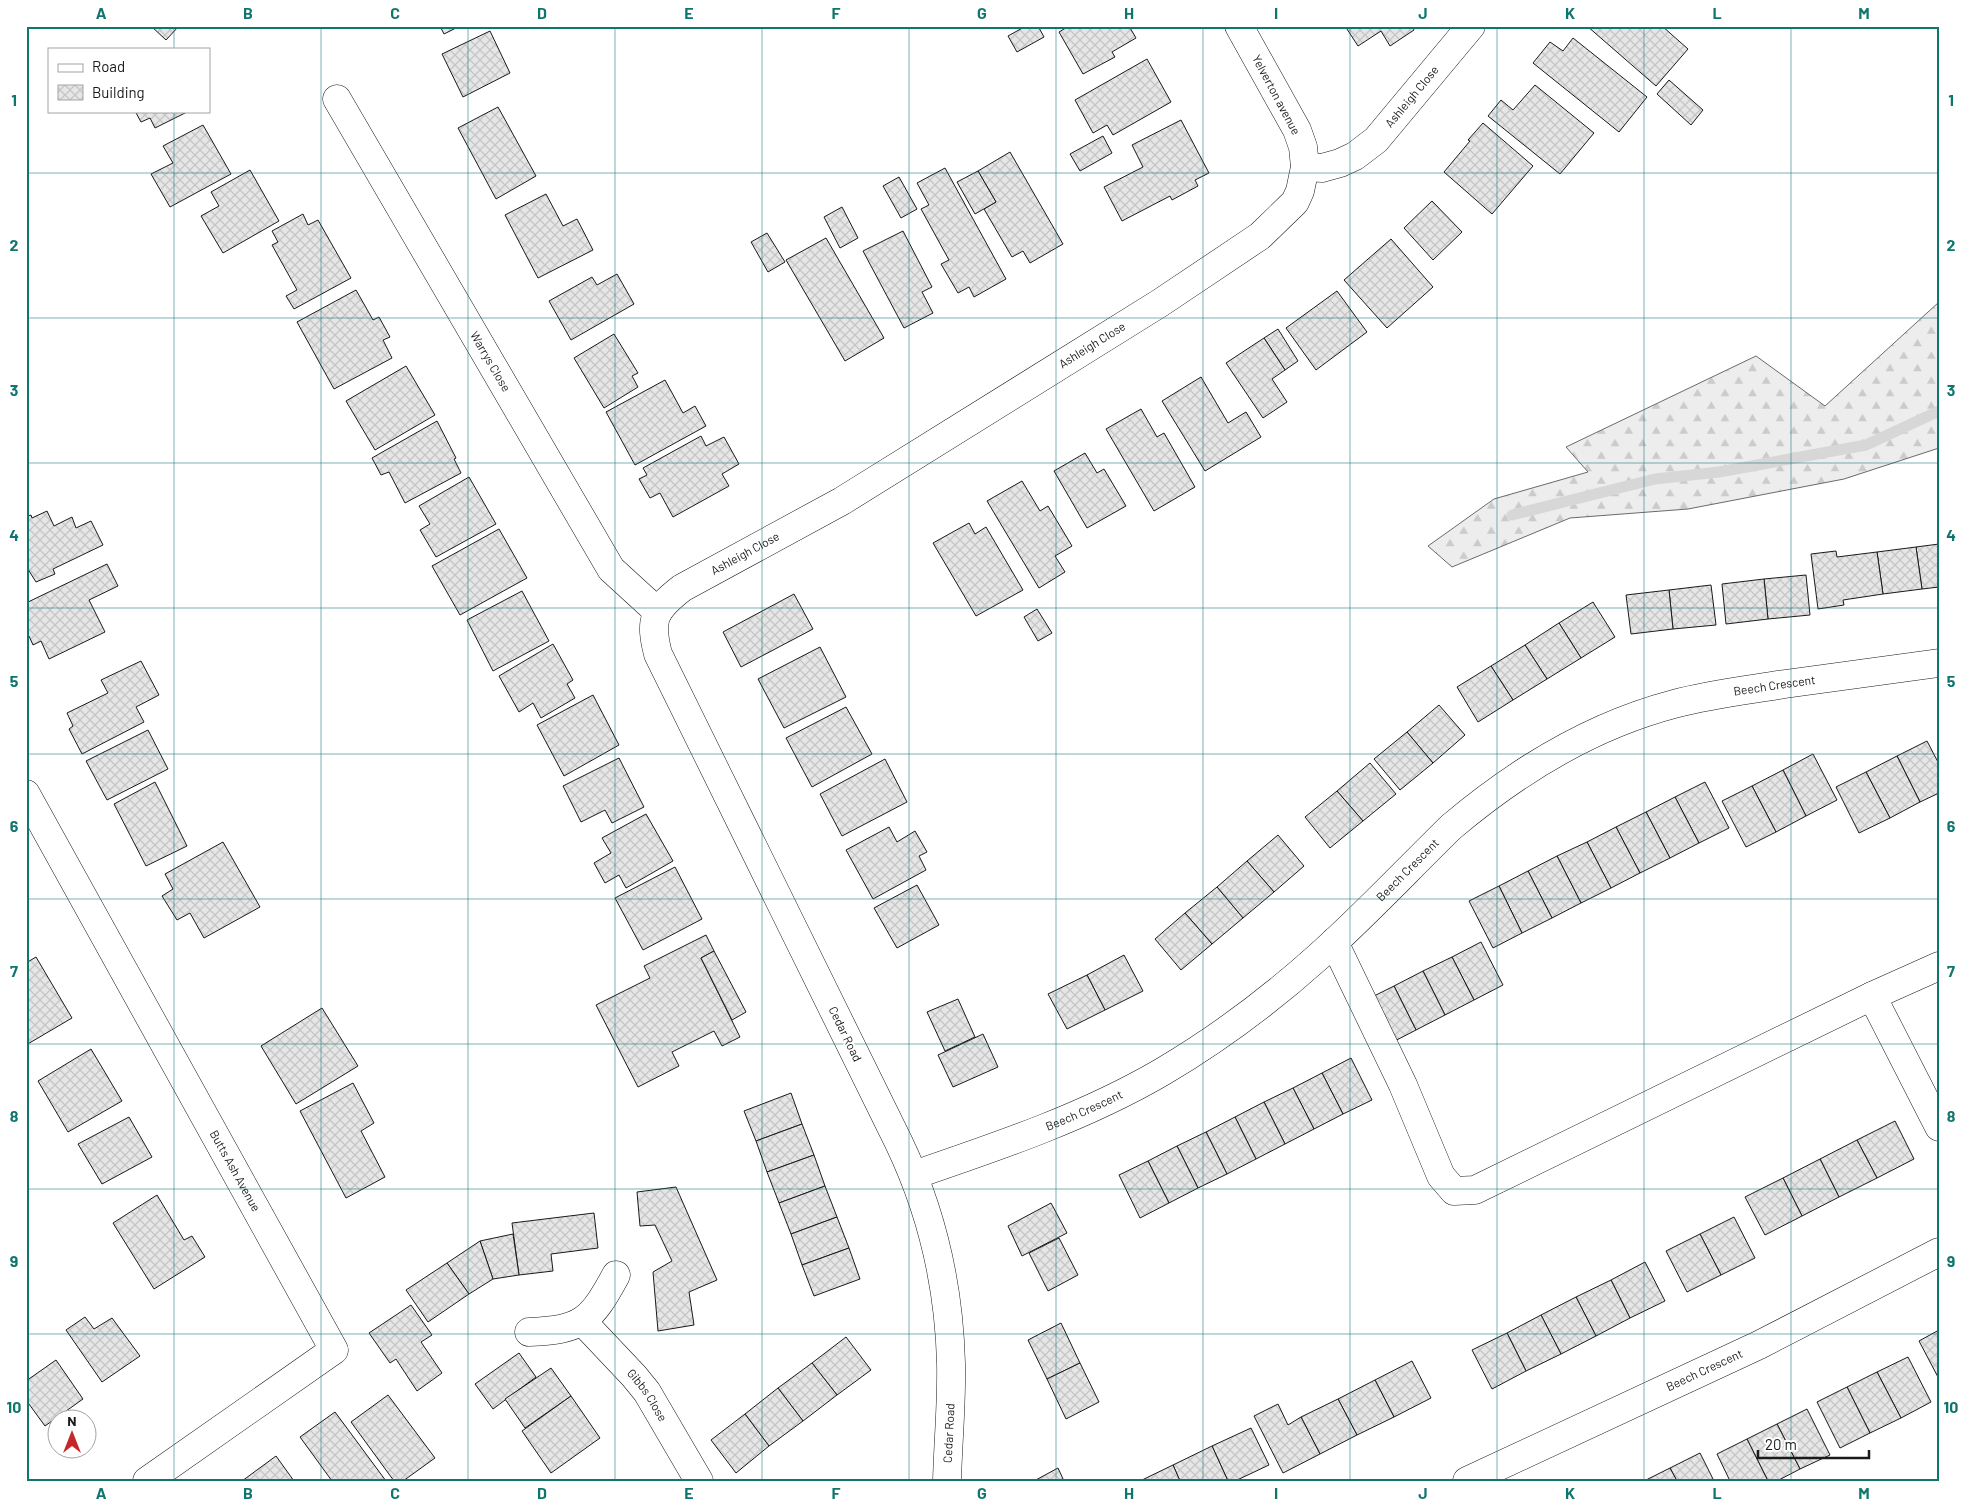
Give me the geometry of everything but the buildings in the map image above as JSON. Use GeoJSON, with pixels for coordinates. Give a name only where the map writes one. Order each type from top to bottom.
{"type":"FeatureCollection","features":[{"type":"Feature","properties":{"kind":"street","name":"Yelverton avenue"},"geometry":{"type":"LineString","coordinates":[[1239,26],[1297,130],[1303,147],[1305,167]]}},
{"type":"Feature","properties":{"kind":"street","name":"Ashleigh Close"},"geometry":{"type":"LineString","coordinates":[[658,612],[660,606],[682,588],[842,501],[1160,303],[1260,236],[1295,202],[1302,185],[1305,167],[1322,168],[1340,162],[1355,156],[1376,140],[1471,26]]}},
{"type":"Feature","properties":{"kind":"street","name":"Warrys Close"},"geometry":{"type":"LineString","coordinates":[[337,99],[611,569],[658,612]]}},
{"type":"Feature","properties":{"kind":"street","name":"Cedar Road"},"geometry":{"type":"LineString","coordinates":[[658,612],[655,617],[654,630],[658,654],[914,1175],[925,1205],[946,1298],[951,1364],[946,1481]]}},
{"type":"Feature","properties":{"kind":"street","name":"Beech Crescent"},"geometry":{"type":"LineString","coordinates":[[914,1175],[992,1148],[1086,1111],[1162,1072],[1212,1040],[1259,1006],[1334,942],[1451,827],[1473,808],[1529,768],[1589,736],[1647,712],[1700,698],[1939,663]]}},
{"type":"Feature","properties":{"kind":"street","name":"Butts Ash Avenue"},"geometry":{"type":"LineString","coordinates":[[26,794],[334,1350],[147,1481]]}},
{"type":"Feature","properties":{"kind":"street"},"geometry":{"type":"LineString","coordinates":[[1334,942],[1403,1085],[1441,1176],[1454,1191],[1475,1190],[1872,996],[1939,966]]}},
{"type":"Feature","properties":{"kind":"street"},"geometry":{"type":"LineString","coordinates":[[1872,996],[1939,1127]]}},
{"type":"Feature","properties":{"kind":"street","name":"Beech Crescent"},"geometry":{"type":"LineString","coordinates":[[1467,1481],[1759,1345],[1939,1252]]}},
{"type":"Feature","properties":{"kind":"street"},"geometry":{"type":"LineString","coordinates":[[529,1332],[556,1331],[582,1321],[601,1302],[616,1275]]}},
{"type":"Feature","properties":{"kind":"street","name":"Gibbs Close"},"geometry":{"type":"LineString","coordinates":[[582,1321],[647,1392],[699,1481]]}},
{"type":"Feature","properties":{"kind":"green space"},"geometry":{"type":"Polygon","coordinates":[[[1939,302],[1939,448],[1844,479],[1688,509],[1570,518],[1452,567],[1428,546],[1494,499],[1588,472],[1566,447],[1756,356],[1825,406],[1939,302]]]}},
{"type":"Feature","properties":{"kind":"waterway"},"geometry":{"type":"LineString","coordinates":[[1512,515],[1655,479],[1719,472],[1866,445],[1939,411]]}}]}
